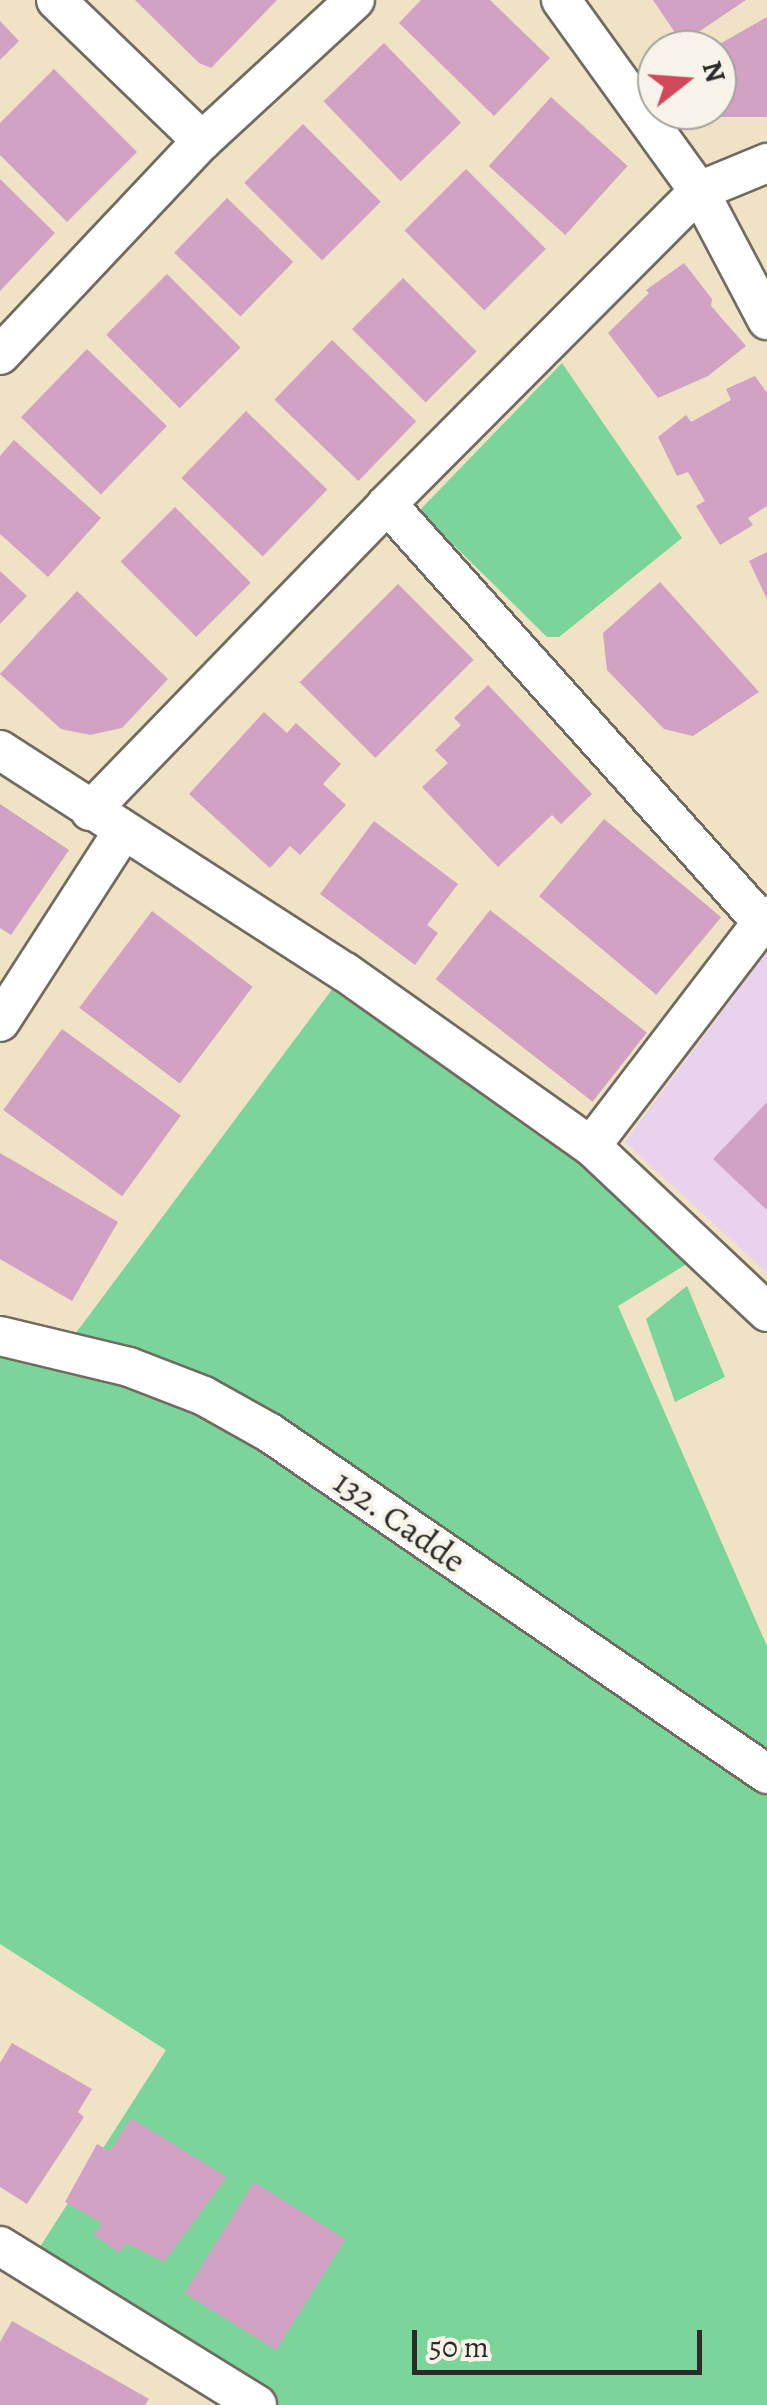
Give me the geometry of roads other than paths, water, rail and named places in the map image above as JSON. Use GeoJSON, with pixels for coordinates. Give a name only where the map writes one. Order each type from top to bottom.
{"type":"FeatureCollection","features":[{"type":"Feature","properties":{"kind":"street"},"geometry":{"type":"LineString","coordinates":[[56,0],[202,141]]}},
{"type":"Feature","properties":{"kind":"street"},"geometry":{"type":"LineString","coordinates":[[0,356],[202,141],[355,0]]}},
{"type":"Feature","properties":{"kind":"street"},"geometry":{"type":"LineString","coordinates":[[561,0],[699,191],[767,320]]}},
{"type":"Feature","properties":{"kind":"street"},"geometry":{"type":"LineString","coordinates":[[90,812],[386,504],[699,191],[767,163]]}},
{"type":"Feature","properties":{"kind":"street"},"geometry":{"type":"LineString","coordinates":[[386,504],[764,918],[591,1146]]}},
{"type":"Feature","properties":{"kind":"street"},"geometry":{"type":"LineString","coordinates":[[0,750],[122,833],[345,972],[591,1146],[767,1312]]}},
{"type":"Feature","properties":{"kind":"street"},"geometry":{"type":"LineString","coordinates":[[0,1022],[122,833]]}},
{"type":"Feature","properties":{"kind":"street","name":"132. Cadde"},"geometry":{"type":"LineString","coordinates":[[0,1336],[129,1367],[204,1396],[270,1433],[767,1774]]}},
{"type":"Feature","properties":{"kind":"street"},"geometry":{"type":"LineString","coordinates":[[0,2246],[208,2391],[257,2405]]}}]}
